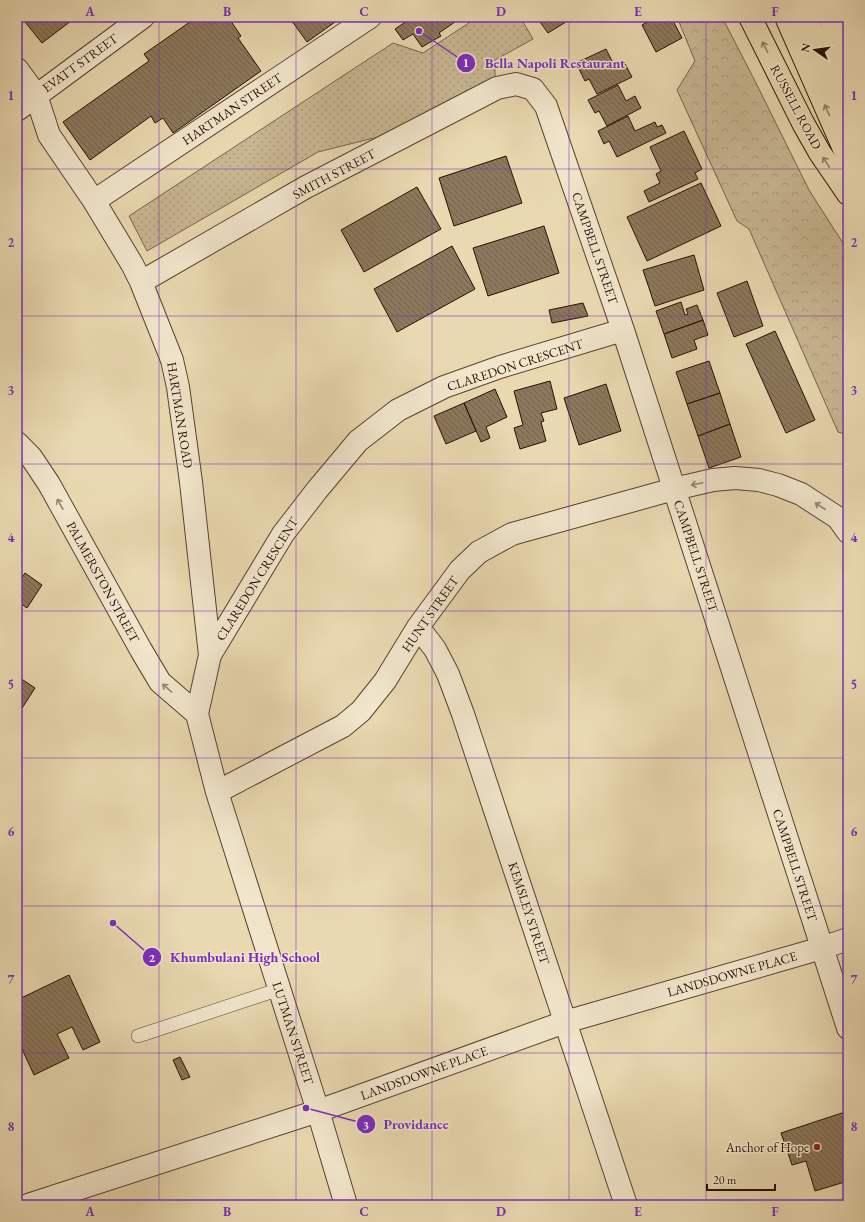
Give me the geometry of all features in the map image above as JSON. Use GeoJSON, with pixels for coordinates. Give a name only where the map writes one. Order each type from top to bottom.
{"type":"FeatureCollection","features":[{"type":"Feature","properties":{"kind":"main road","name":"RUSSELL ROAD"},"geometry":{"type":"LineString","coordinates":[[750,17],[803,123],[820,153],[848,194]]}},
{"type":"Feature","properties":{"kind":"main road"},"geometry":{"type":"LineString","coordinates":[[786,17],[848,158]]}},
{"type":"Feature","properties":{"kind":"main road"},"geometry":{"type":"LineString","coordinates":[[806,17],[848,114]]}},
{"type":"Feature","properties":{"kind":"main road"},"geometry":{"type":"LineString","coordinates":[[830,17],[848,65]]}},
{"type":"Feature","properties":{"kind":"street","name":"EVATT STREET"},"geometry":{"type":"LineString","coordinates":[[17,110],[143,17]]}},
{"type":"Feature","properties":{"kind":"street","name":"HARTMAN STREET"},"geometry":{"type":"LineString","coordinates":[[94,201],[370,17]]}},
{"type":"Feature","properties":{"kind":"street","name":"HARTMAN ROAD"},"geometry":{"type":"LineString","coordinates":[[17,69],[36,95],[50,135],[94,201],[132,264],[141,282],[172,360],[178,387],[191,482],[210,654]]}},
{"type":"Feature","properties":{"kind":"street","name":"SMITH STREET"},"geometry":{"type":"LineString","coordinates":[[141,282],[306,187],[497,88],[516,84],[533,89]]}},
{"type":"Feature","properties":{"kind":"street","name":"CAMPBELL STREET"},"geometry":{"type":"LineString","coordinates":[[533,89],[546,106],[624,330],[848,1028]]}},
{"type":"Feature","properties":{"kind":"street","name":"HARTMAN ROAD"},"geometry":{"type":"LineString","coordinates":[[17,115],[50,135]]}},
{"type":"Feature","properties":{"kind":"street","name":"CLAREDON CRESCENT"},"geometry":{"type":"LineString","coordinates":[[197,714],[210,654],[283,534],[358,441],[398,410],[444,387],[500,367],[624,330]]}},
{"type":"Feature","properties":{"kind":"street","name":"PALMERSTON STREET"},"geometry":{"type":"LineString","coordinates":[[17,443],[31,457],[49,484],[160,682],[197,714]]}},
{"type":"Feature","properties":{"kind":"street","name":"HUNT STREET"},"geometry":{"type":"LineString","coordinates":[[217,792],[344,726],[361,711],[460,570],[479,552],[512,534],[674,489],[713,480],[735,478],[759,480],[778,485],[801,494],[838,518],[848,532]]}},
{"type":"Feature","properties":{"kind":"street","name":"KEMSLEY STREET"},"geometry":{"type":"LineString","coordinates":[[418,628],[435,649],[448,674],[463,714],[626,1205]]}},
{"type":"Feature","properties":{"kind":"street","name":"LUTMAN STREET"},"geometry":{"type":"LineString","coordinates":[[197,714],[217,792],[280,989],[346,1205]]}},
{"type":"Feature","properties":{"kind":"street","name":"LANDSDOWNE PLACE"},"geometry":{"type":"LineString","coordinates":[[28,1205],[318,1111],[565,1022],[822,948],[848,939]]}},
{"type":"Feature","properties":{"kind":"lane"},"geometry":{"type":"LineString","coordinates":[[138,1036],[280,989]]}},
{"type":"Feature","properties":{"kind":"green space"},"geometry":{"type":"Polygon","coordinates":[[[478,17],[520,17],[533,39],[495,60],[495,80],[378,137],[318,152],[147,251],[129,216],[393,43],[423,53],[478,17]]]}},
{"type":"Feature","properties":{"kind":"green space"},"geometry":{"type":"Polygon","coordinates":[[[677,17],[722,17],[809,190],[848,251],[848,435],[838,432],[749,229],[737,221],[677,90],[695,61],[677,17]]]}},
{"type":"Feature","properties":{"kind":"building"},"geometry":{"type":"Polygon","coordinates":[[[21,17],[74,17],[75,18],[42,43],[21,17]]]}},
{"type":"Feature","properties":{"kind":"building"},"geometry":{"type":"Polygon","coordinates":[[[197,17],[228,17],[241,36],[238,38],[261,71],[173,133],[163,118],[155,123],[151,116],[90,160],[63,122],[149,61],[144,54],[197,17]]]}},
{"type":"Feature","properties":{"kind":"building"},"geometry":{"type":"Polygon","coordinates":[[[289,17],[342,17],[307,42],[289,17]]]}},
{"type":"Feature","properties":{"kind":"building"},"geometry":{"type":"Polygon","coordinates":[[[413,17],[462,17],[439,33],[441,36],[422,47],[413,34],[403,40],[395,29],[413,17]]]}},
{"type":"Feature","properties":{"kind":"building"},"geometry":{"type":"Polygon","coordinates":[[[541,17],[574,17],[548,33],[540,22],[543,20],[541,17]]]}},
{"type":"Feature","properties":{"kind":"building"},"geometry":{"type":"Polygon","coordinates":[[[656,17],[671,17],[682,38],[656,52],[642,25],[656,17]]]}},
{"type":"Feature","properties":{"kind":"building"},"geometry":{"type":"Polygon","coordinates":[[[606,49],[614,65],[623,60],[632,77],[597,94],[589,79],[585,81],[576,63],[606,49]]]}},
{"type":"Feature","properties":{"kind":"building"},"geometry":{"type":"Polygon","coordinates":[[[618,85],[626,101],[635,96],[641,108],[607,126],[599,111],[595,113],[588,100],[618,85]]]}},
{"type":"Feature","properties":{"kind":"building"},"geometry":{"type":"Polygon","coordinates":[[[628,116],[635,131],[655,122],[657,127],[662,125],[666,133],[617,157],[609,141],[604,144],[598,131],[628,116]]]}},
{"type":"Feature","properties":{"kind":"building"},"geometry":{"type":"Polygon","coordinates":[[[684,131],[702,169],[695,173],[698,179],[649,202],[644,191],[660,183],[656,174],[661,171],[650,147],[684,131]]]}},
{"type":"Feature","properties":{"kind":"building"},"geometry":{"type":"Polygon","coordinates":[[[506,156],[522,203],[454,226],[439,178],[506,156]]]}},
{"type":"Feature","properties":{"kind":"building"},"geometry":{"type":"Polygon","coordinates":[[[701,183],[721,226],[647,261],[627,217],[701,183]]]}},
{"type":"Feature","properties":{"kind":"building"},"geometry":{"type":"Polygon","coordinates":[[[417,187],[441,229],[364,272],[341,230],[417,187]]]}},
{"type":"Feature","properties":{"kind":"building"},"geometry":{"type":"Polygon","coordinates":[[[544,226],[559,273],[488,296],[473,248],[544,226]]]}},
{"type":"Feature","properties":{"kind":"building"},"geometry":{"type":"Polygon","coordinates":[[[452,246],[475,289],[397,332],[374,289],[452,246]]]}},
{"type":"Feature","properties":{"kind":"building"},"geometry":{"type":"Polygon","coordinates":[[[694,255],[704,290],[655,306],[643,270],[694,255]]]}},
{"type":"Feature","properties":{"kind":"building"},"geometry":{"type":"Polygon","coordinates":[[[747,281],[763,326],[734,337],[717,293],[747,281]]]}},
{"type":"Feature","properties":{"kind":"building"},"geometry":{"type":"Polygon","coordinates":[[[681,302],[685,315],[688,314],[686,309],[697,305],[703,320],[664,334],[656,311],[681,302]]]}},
{"type":"Feature","properties":{"kind":"building"},"geometry":{"type":"Polygon","coordinates":[[[583,303],[588,316],[552,323],[549,310],[583,303]]]}},
{"type":"Feature","properties":{"kind":"building"},"geometry":{"type":"Polygon","coordinates":[[[703,320],[708,335],[694,340],[697,349],[672,358],[664,334],[703,320]]]}},
{"type":"Feature","properties":{"kind":"building"},"geometry":{"type":"Polygon","coordinates":[[[775,331],[815,420],[786,433],[746,344],[775,331]]]}},
{"type":"Feature","properties":{"kind":"building"},"geometry":{"type":"Polygon","coordinates":[[[709,361],[720,393],[687,404],[676,372],[709,361]]]}},
{"type":"Feature","properties":{"kind":"building"},"geometry":{"type":"Polygon","coordinates":[[[550,381],[557,409],[541,413],[544,421],[541,422],[546,441],[520,449],[514,428],[523,425],[514,391],[550,381]]]}},
{"type":"Feature","properties":{"kind":"building"},"geometry":{"type":"Polygon","coordinates":[[[606,384],[621,431],[579,445],[564,398],[606,384]]]}},
{"type":"Feature","properties":{"kind":"building"},"geometry":{"type":"Polygon","coordinates":[[[495,389],[507,417],[486,427],[490,438],[481,442],[464,403],[495,389]]]}},
{"type":"Feature","properties":{"kind":"building"},"geometry":{"type":"Polygon","coordinates":[[[720,393],[730,424],[698,436],[687,404],[720,393]]]}},
{"type":"Feature","properties":{"kind":"building"},"geometry":{"type":"Polygon","coordinates":[[[464,403],[476,431],[446,444],[434,416],[464,403]]]}},
{"type":"Feature","properties":{"kind":"building"},"geometry":{"type":"Polygon","coordinates":[[[730,424],[741,457],[709,468],[698,436],[730,424]]]}},
{"type":"Feature","properties":{"kind":"building"},"geometry":{"type":"Polygon","coordinates":[[[25,573],[42,585],[27,608],[17,601],[17,585],[25,573]]]}},
{"type":"Feature","properties":{"kind":"building"},"geometry":{"type":"Polygon","coordinates":[[[17,676],[35,688],[17,716],[17,676]]]}},
{"type":"Feature","properties":{"kind":"building"},"geometry":{"type":"Polygon","coordinates":[[[69,975],[100,1042],[83,1050],[72,1027],[57,1034],[69,1058],[34,1075],[22,1049],[17,1052],[17,1000],[69,975]]]}},
{"type":"Feature","properties":{"kind":"building"},"geometry":{"type":"Polygon","coordinates":[[[180,1057],[190,1077],[182,1080],[173,1060],[180,1057]]]}},
{"type":"Feature","properties":{"kind":"building","name":"Anchor of Hope"},"geometry":{"type":"Polygon","coordinates":[[[848,1111],[848,1181],[815,1191],[806,1161],[792,1165],[781,1133],[848,1111]]]}},
{"type":"Feature","properties":{"kind":"place","name":"Bella Napoli Restaurant"},"geometry":{"type":"Point","coordinates":[419,31]}},
{"type":"Feature","properties":{"kind":"place","name":"Khumbulani High School"},"geometry":{"type":"Point","coordinates":[113,923]}},
{"type":"Feature","properties":{"kind":"place","name":"Providance"},"geometry":{"type":"Point","coordinates":[306,1108]}},
{"type":"Feature","properties":{"kind":"place","name":"Anchor of Hope"},"geometry":{"type":"Point","coordinates":[817,1147]}}]}
